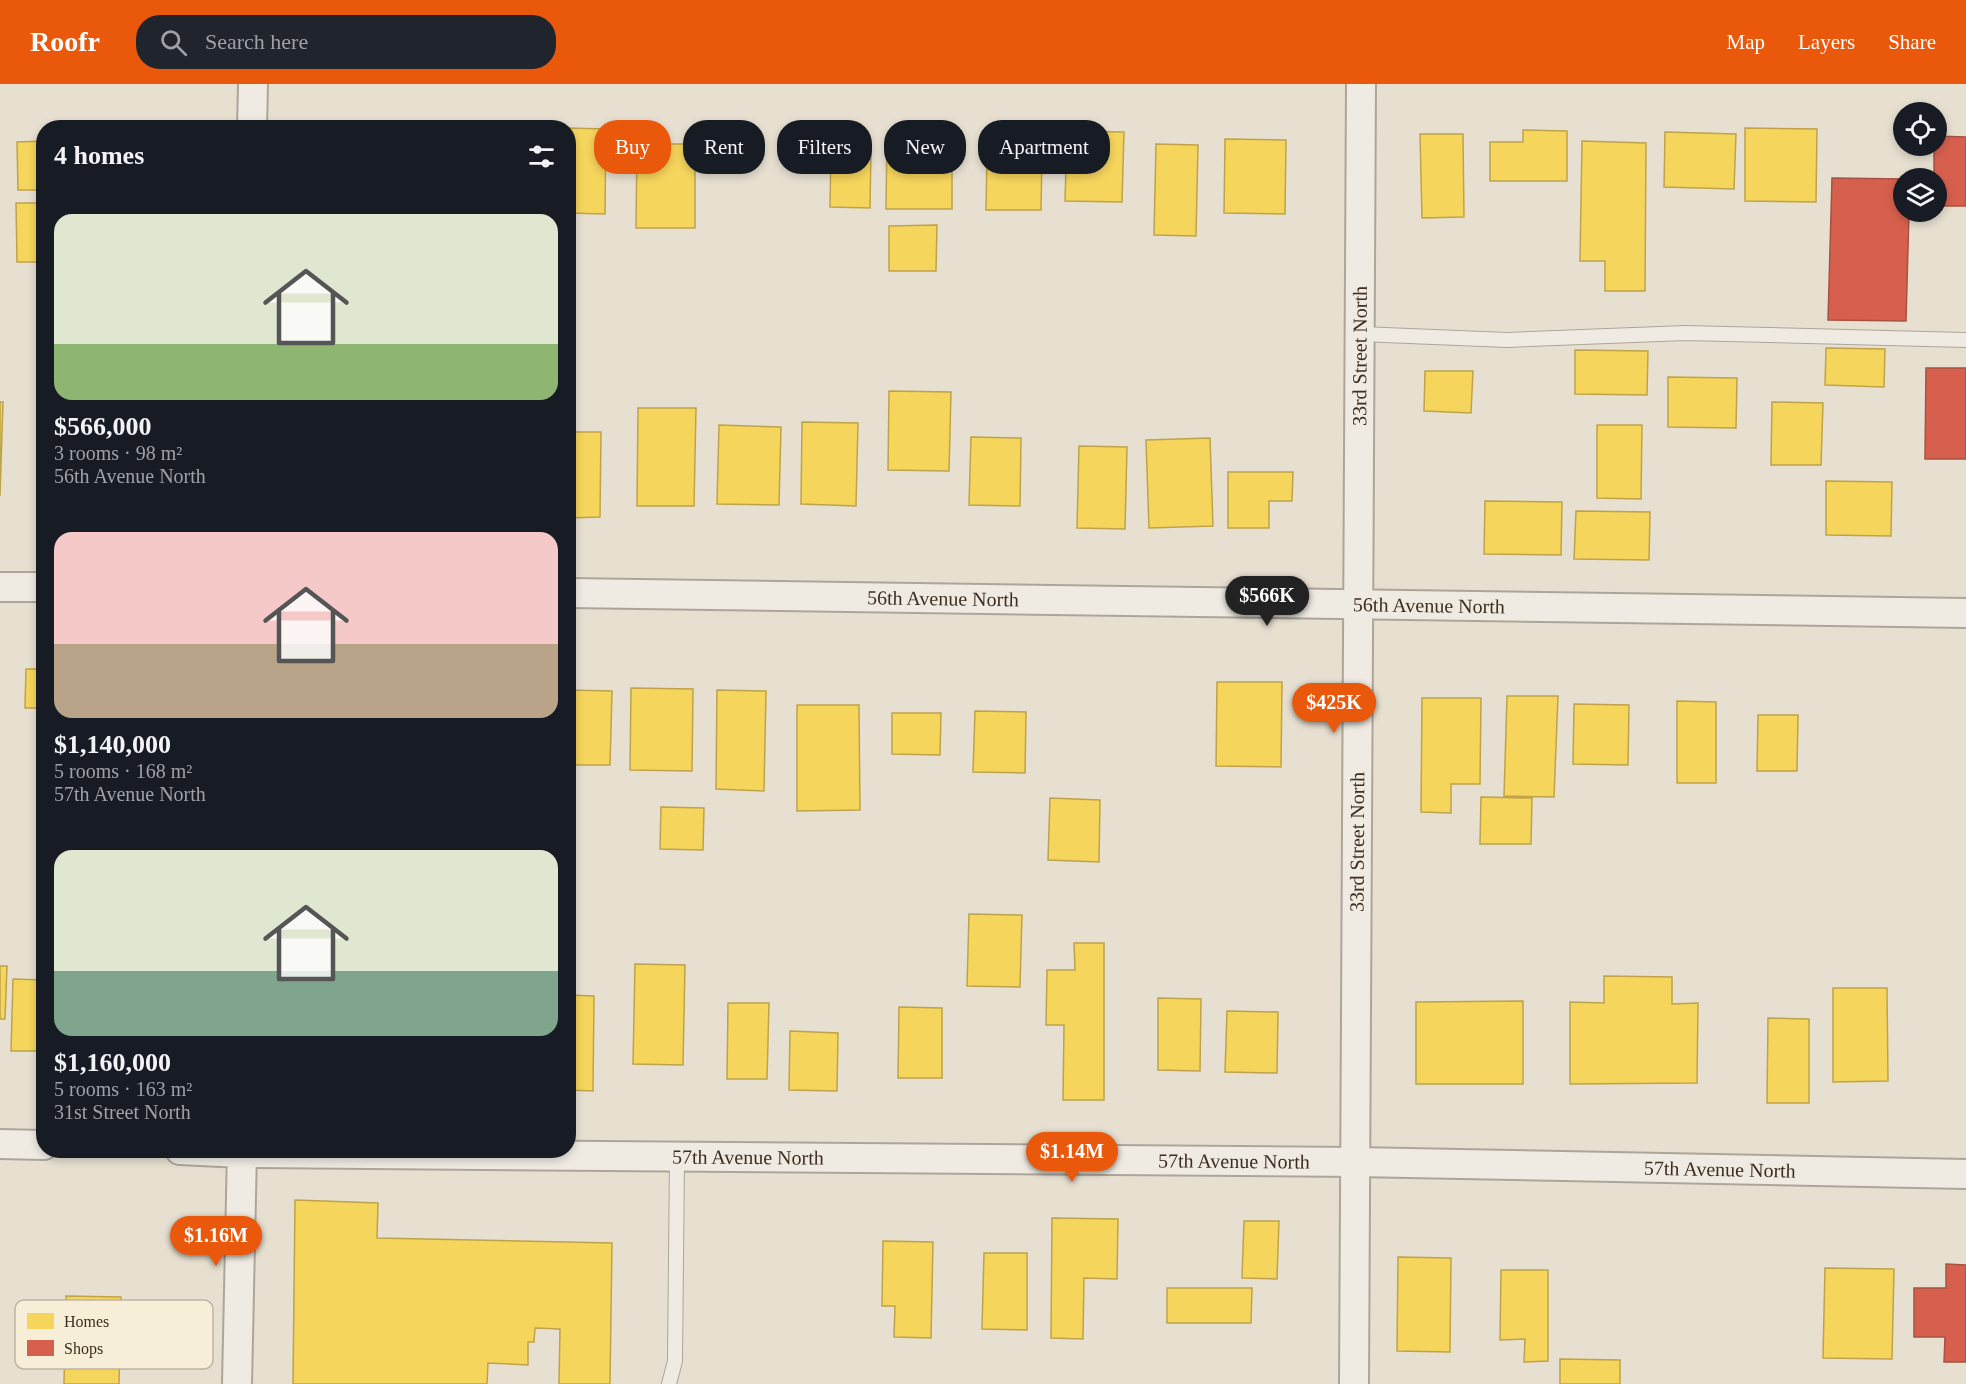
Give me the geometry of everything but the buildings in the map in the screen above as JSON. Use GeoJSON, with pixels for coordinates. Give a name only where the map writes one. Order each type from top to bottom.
{"type":"FeatureCollection","features":[{"type":"Feature","properties":{"kind":"street"},"geometry":{"type":"LineString","coordinates":[[252,120],[253,84]]}},
{"type":"Feature","properties":{"kind":"street","name":"33rd Street North"},"geometry":{"type":"LineString","coordinates":[[1354,1384],[1361,84]]}},
{"type":"Feature","properties":{"kind":"street"},"geometry":{"type":"LineString","coordinates":[[0,587],[36,587]]}},
{"type":"Feature","properties":{"kind":"street","name":"56th Avenue North"},"geometry":{"type":"LineString","coordinates":[[576,593],[1966,613]]}},
{"type":"Feature","properties":{"kind":"street"},"geometry":{"type":"LineString","coordinates":[[0,1144],[36,1145]]}},
{"type":"Feature","properties":{"kind":"street","name":"57th Avenue North"},"geometry":{"type":"LineString","coordinates":[[576,1156],[1356,1162],[1966,1174]]}},
{"type":"Feature","properties":{"kind":"street"},"geometry":{"type":"LineString","coordinates":[[237,1384],[242,1158]]}},
{"type":"Feature","properties":{"kind":"lane"},"geometry":{"type":"LineString","coordinates":[[1360,334],[1507,340],[1685,333],[1966,340]]}},
{"type":"Feature","properties":{"kind":"lane"},"geometry":{"type":"LineString","coordinates":[[669,1384],[675,1361],[677,1157]]}}]}
